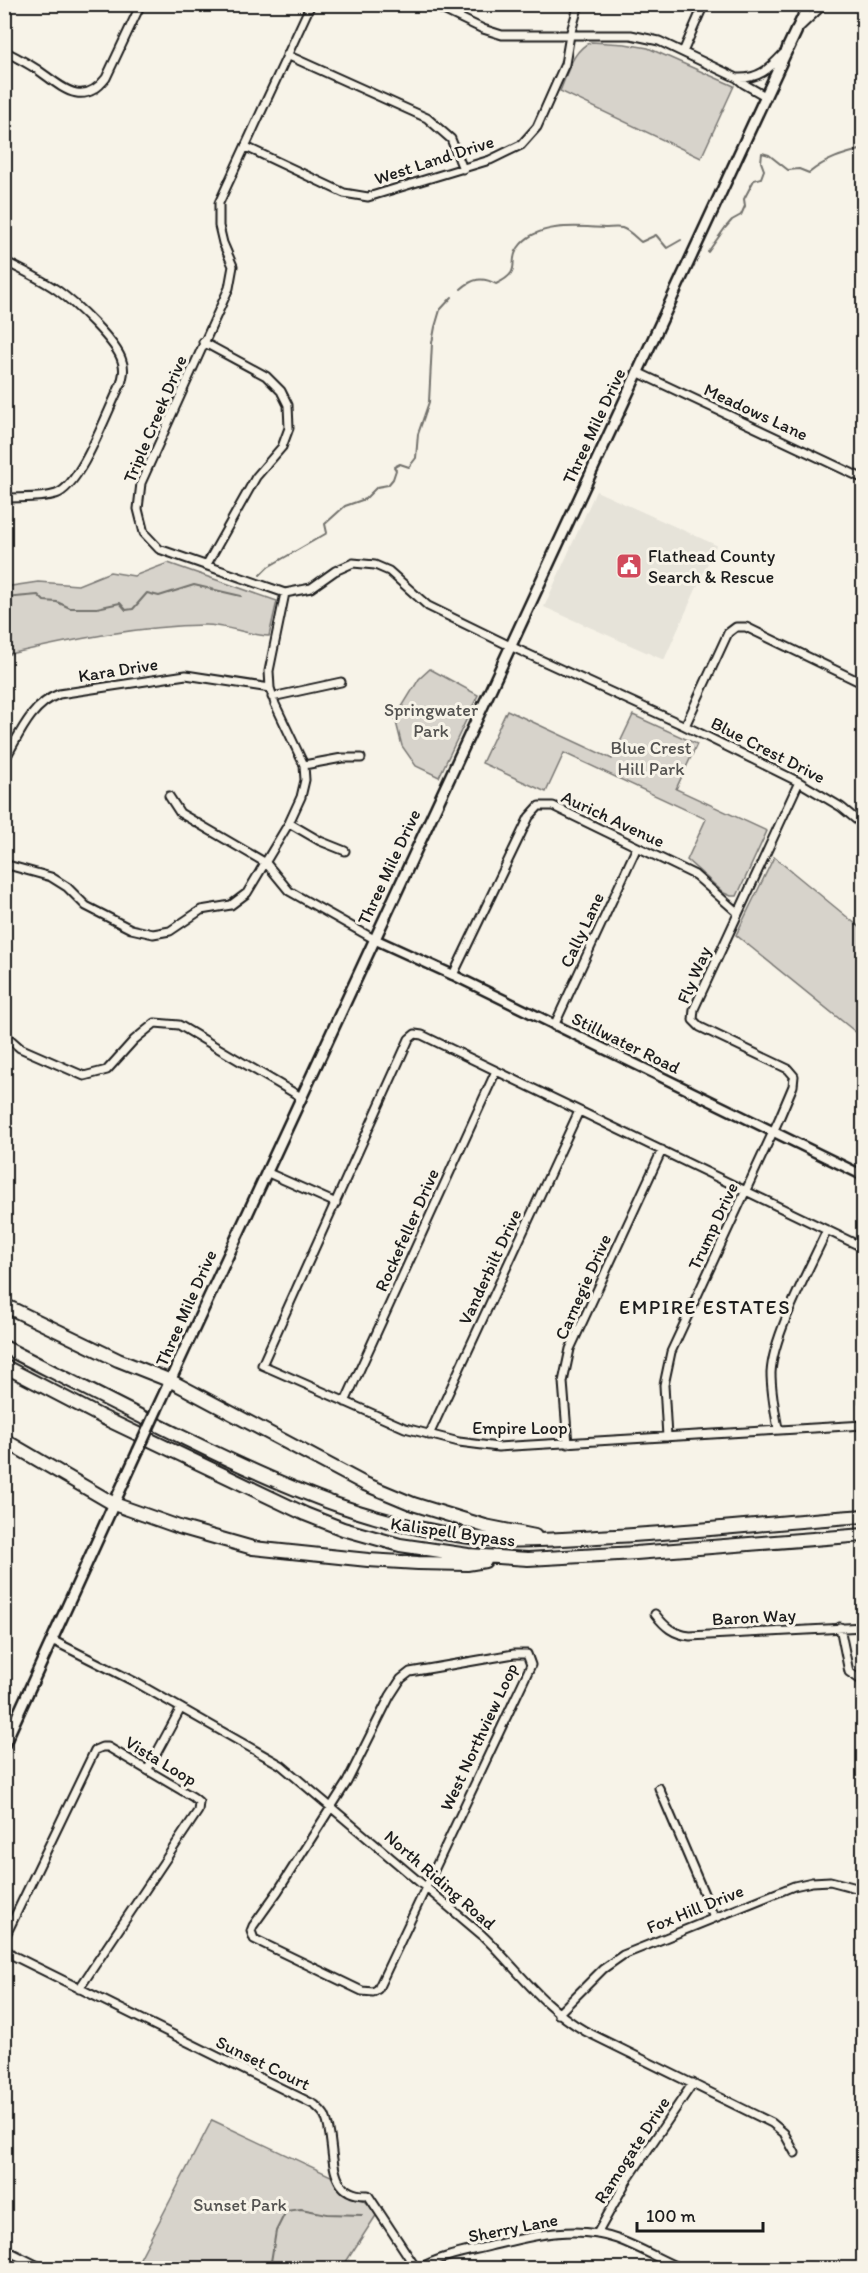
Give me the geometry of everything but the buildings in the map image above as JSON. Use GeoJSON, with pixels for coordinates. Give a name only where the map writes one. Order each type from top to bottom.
{"type":"FeatureCollection","features":[{"type":"Feature","properties":{"kind":"highway"},"geometry":{"type":"LineString","coordinates":[[4,1305],[118,1360],[171,1381],[365,1484],[413,1504],[485,1526],[554,1539]]}},
{"type":"Feature","properties":{"kind":"highway","name":"Kalispell Bypass"},"geometry":{"type":"LineString","coordinates":[[4,1347],[268,1479],[346,1510],[464,1537],[524,1541],[631,1535],[864,1516]]}},
{"type":"Feature","properties":{"kind":"highway","name":"Kalispell Bypass"},"geometry":{"type":"LineString","coordinates":[[4,1366],[155,1443],[305,1514],[343,1529],[400,1545],[501,1558],[528,1559],[864,1535]]}},
{"type":"Feature","properties":{"kind":"highway"},"geometry":{"type":"LineString","coordinates":[[4,1440],[114,1504],[179,1527],[253,1548],[418,1563],[467,1564],[501,1558]]}},
{"type":"Feature","properties":{"kind":"main road","name":"Three Mile Drive"},"geometry":{"type":"LineString","coordinates":[[4,1745],[301,1096],[808,4]]}},
{"type":"Feature","properties":{"kind":"street"},"geometry":{"type":"LineString","coordinates":[[4,51],[21,59],[69,91],[89,92],[96,89],[106,78],[141,4]]}},
{"type":"Feature","properties":{"kind":"street","name":"Triple Creek Drive"},"geometry":{"type":"LineString","coordinates":[[285,593],[159,549],[144,533],[138,509],[141,483],[229,288],[232,266],[219,226],[219,203],[310,4]]}},
{"type":"Feature","properties":{"kind":"street"},"geometry":{"type":"LineString","coordinates":[[431,4],[447,8],[483,29],[502,35],[631,35],[659,41],[737,78],[765,96]]}},
{"type":"Feature","properties":{"kind":"street","name":"West Land Drive"},"geometry":{"type":"LineString","coordinates":[[246,147],[344,193],[368,196],[490,160],[521,145],[537,127],[565,64],[579,4]]}},
{"type":"Feature","properties":{"kind":"street"},"geometry":{"type":"LineString","coordinates":[[684,52],[704,4]]}},
{"type":"Feature","properties":{"kind":"street"},"geometry":{"type":"LineString","coordinates":[[796,31],[824,4]]}},
{"type":"Feature","properties":{"kind":"street"},"geometry":{"type":"LineString","coordinates":[[853,4],[864,10]]}},
{"type":"Feature","properties":{"kind":"street"},"geometry":{"type":"LineString","coordinates":[[737,78],[760,76],[788,48]]}},
{"type":"Feature","properties":{"kind":"street"},"geometry":{"type":"LineString","coordinates":[[287,55],[427,118],[451,140],[463,169]]}},
{"type":"Feature","properties":{"kind":"street"},"geometry":{"type":"LineString","coordinates":[[4,261],[46,283],[69,299],[112,343],[120,356],[124,370],[121,384],[85,460],[70,484],[61,492],[49,496],[4,498]]}},
{"type":"Feature","properties":{"kind":"street"},"geometry":{"type":"LineString","coordinates":[[203,342],[266,376],[280,391],[288,405],[289,428],[282,447],[250,486],[207,564]]}},
{"type":"Feature","properties":{"kind":"street","name":"Meadows Lane"},"geometry":{"type":"LineString","coordinates":[[637,372],[864,479]]}},
{"type":"Feature","properties":{"kind":"street"},"geometry":{"type":"LineString","coordinates":[[4,864],[51,877],[67,887],[86,906],[131,929],[153,934],[170,931],[201,910],[231,905],[247,893],[289,823],[301,797],[305,780],[304,765],[272,697],[270,688],[269,671],[285,593],[311,588],[335,571],[353,563],[375,565],[389,571],[428,606],[510,646]]}},
{"type":"Feature","properties":{"kind":"street","name":"Blue Crest Drive"},"geometry":{"type":"LineString","coordinates":[[686,726],[728,633],[736,627],[746,627],[864,684]]}},
{"type":"Feature","properties":{"kind":"street","name":"Blue Crest Drive"},"geometry":{"type":"LineString","coordinates":[[510,646],[686,726],[799,782],[833,801],[864,826]]}},
{"type":"Feature","properties":{"kind":"street","name":"Kara Drive"},"geometry":{"type":"LineString","coordinates":[[4,761],[34,710],[47,699],[59,694],[186,675],[270,688]]}},
{"type":"Feature","properties":{"kind":"street"},"geometry":{"type":"LineString","coordinates":[[272,697],[340,682]]}},
{"type":"Feature","properties":{"kind":"street"},"geometry":{"type":"LineString","coordinates":[[304,765],[342,758],[361,758]]}},
{"type":"Feature","properties":{"kind":"street","name":"Fly Way"},"geometry":{"type":"LineString","coordinates":[[772,1132],[793,1086],[794,1077],[788,1069],[700,1027],[693,1020],[694,1009],[799,782]]}},
{"type":"Feature","properties":{"kind":"street"},"geometry":{"type":"LineString","coordinates":[[169,796],[180,813],[266,863],[289,891],[374,939]]}},
{"type":"Feature","properties":{"kind":"street","name":"Aurich Avenue"},"geometry":{"type":"LineString","coordinates":[[453,975],[529,817],[539,806],[553,806],[695,875],[738,913]]}},
{"type":"Feature","properties":{"kind":"street"},"geometry":{"type":"LineString","coordinates":[[289,823],[320,841],[345,851]]}},
{"type":"Feature","properties":{"kind":"street","name":"Cally Lane"},"geometry":{"type":"LineString","coordinates":[[554,1026],[638,847]]}},
{"type":"Feature","properties":{"kind":"street","name":"Stillwater Road"},"geometry":{"type":"LineString","coordinates":[[374,939],[453,975],[864,1176]]}},
{"type":"Feature","properties":{"kind":"street"},"geometry":{"type":"LineString","coordinates":[[4,1034],[20,1048],[84,1076],[107,1070],[134,1040],[155,1023],[179,1025],[301,1096]]}},
{"type":"Feature","properties":{"kind":"street","name":"Empire Loop"},"geometry":{"type":"LineString","coordinates":[[864,1248],[422,1035],[415,1034],[409,1039],[262,1365],[405,1428],[459,1442],[498,1447],[864,1425]]}},
{"type":"Feature","properties":{"kind":"street","name":"Rockefeller Drive"},"geometry":{"type":"LineString","coordinates":[[345,1402],[496,1071]]}},
{"type":"Feature","properties":{"kind":"street","name":"Vanderbilt Drive"},"geometry":{"type":"LineString","coordinates":[[429,1435],[579,1110]]}},
{"type":"Feature","properties":{"kind":"street","name":"Trump Drive"},"geometry":{"type":"LineString","coordinates":[[667,1437],[664,1384],[671,1352],[772,1132]]}},
{"type":"Feature","properties":{"kind":"street","name":"Carnegie Drive"},"geometry":{"type":"LineString","coordinates":[[568,1444],[563,1382],[570,1350],[662,1150]]}},
{"type":"Feature","properties":{"kind":"street"},"geometry":{"type":"LineString","coordinates":[[266,1172],[336,1203]]}},
{"type":"Feature","properties":{"kind":"street"},"geometry":{"type":"LineString","coordinates":[[778,1429],[771,1372],[779,1338],[827,1230]]}},
{"type":"Feature","properties":{"kind":"street"},"geometry":{"type":"LineString","coordinates":[[864,1392],[864,1402]]}},
{"type":"Feature","properties":{"kind":"street","name":"Baron Way"},"geometry":{"type":"LineString","coordinates":[[655,1614],[666,1628],[676,1634],[690,1636],[864,1627]]}},
{"type":"Feature","properties":{"kind":"street"},"geometry":{"type":"LineString","coordinates":[[840,1627],[849,1672],[864,1682]]}},
{"type":"Feature","properties":{"kind":"street","name":"North Riding Road"},"geometry":{"type":"LineString","coordinates":[[52,1640],[181,1708],[281,1765],[499,1951],[558,2014],[585,2031],[772,2123],[784,2133],[795,2153]]}},
{"type":"Feature","properties":{"kind":"street","name":"West Northview Loop"},"geometry":{"type":"LineString","coordinates":[[331,1806],[355,1768],[390,1696],[401,1679],[410,1672],[514,1654],[527,1654],[531,1665],[426,1887]]}},
{"type":"Feature","properties":{"kind":"street"},"geometry":{"type":"LineString","coordinates":[[148,1769],[181,1708]]}},
{"type":"Feature","properties":{"kind":"street","name":"Vista Loop"},"geometry":{"type":"LineString","coordinates":[[4,1939],[95,1750],[108,1747],[148,1769],[199,1802],[198,1811],[80,1989]]}},
{"type":"Feature","properties":{"kind":"street"},"geometry":{"type":"LineString","coordinates":[[659,1788],[714,1917]]}},
{"type":"Feature","properties":{"kind":"street"},"geometry":{"type":"LineString","coordinates":[[331,1806],[253,1926],[251,1931],[254,1939],[362,1991],[373,1992],[381,1984],[426,1887]]}},
{"type":"Feature","properties":{"kind":"street","name":"Fox Hill Drive"},"geometry":{"type":"LineString","coordinates":[[558,2014],[609,1964],[639,1948],[767,1895],[803,1883],[830,1881],[864,1890]]}},
{"type":"Feature","properties":{"kind":"street"},"geometry":{"type":"LineString","coordinates":[[4,1948],[14,1956],[80,1989]]}},
{"type":"Feature","properties":{"kind":"street","name":"Sunset Court"},"geometry":{"type":"LineString","coordinates":[[80,1989],[315,2105],[325,2116],[337,2180],[355,2196],[368,2195],[418,2268]]}},
{"type":"Feature","properties":{"kind":"street","name":"Ramogate Drive"},"geometry":{"type":"LineString","coordinates":[[597,2234],[626,2182],[693,2083]]}},
{"type":"Feature","properties":{"kind":"street","name":"Sherry Lane"},"geometry":{"type":"LineString","coordinates":[[418,2268],[449,2256],[539,2235],[571,2232],[597,2234],[626,2243],[680,2268]]}},
{"type":"Feature","properties":{"kind":"street"},"geometry":{"type":"LineString","coordinates":[[4,2249],[42,2268]]}},
{"type":"Feature","properties":{"kind":"shaded area"},"geometry":{"type":"Polygon","coordinates":[[[596,491],[716,545],[664,660],[544,607],[596,491]]]}},
{"type":"Feature","properties":{"kind":"green space"},"geometry":{"type":"Polygon","coordinates":[[[591,42],[648,48],[734,86],[701,158],[560,91],[575,56],[591,42]]]}},
{"type":"Feature","properties":{"kind":"green space"},"geometry":{"type":"Polygon","coordinates":[[[168,563],[277,601],[269,636],[213,625],[180,626],[104,635],[5,655],[5,587],[38,582],[78,585],[110,572],[134,576],[168,563]]]}},
{"type":"Feature","properties":{"kind":"green space","name":"Springwater Park"},"geometry":{"type":"Polygon","coordinates":[[[430,669],[478,695],[439,777],[416,766],[402,746],[395,718],[419,679],[430,669]]]}},
{"type":"Feature","properties":{"kind":"green space","name":"Blue Crest Hill Park"},"geometry":{"type":"Polygon","coordinates":[[[507,710],[612,759],[633,715],[697,744],[676,789],[767,831],[737,896],[724,893],[687,860],[706,819],[564,753],[546,792],[482,763],[507,710]]]}},
{"type":"Feature","properties":{"kind":"green space"},"geometry":{"type":"Polygon","coordinates":[[[774,857],[863,930],[863,1038],[736,935],[774,857]]]}},
{"type":"Feature","properties":{"kind":"green space","name":"Sunset Park"},"geometry":{"type":"Polygon","coordinates":[[[212,2120],[331,2176],[342,2193],[365,2201],[377,2214],[342,2268],[135,2268],[212,2120]]]}},
{"type":"Feature","properties":{"kind":"waterway"},"geometry":{"type":"LineString","coordinates":[[708,252],[732,220],[741,215],[745,206],[744,199],[754,180],[761,178],[764,170],[761,162],[762,153],[769,155],[788,170],[799,169],[809,173],[835,158],[864,149]]}},
{"type":"Feature","properties":{"kind":"waterway"},"geometry":{"type":"LineString","coordinates":[[461,289],[477,280],[486,280],[496,284],[505,279],[512,271],[518,248],[535,234],[546,230],[570,227],[622,228],[641,242],[656,235],[667,248],[681,240]]}},
{"type":"Feature","properties":{"kind":"waterway"},"geometry":{"type":"LineString","coordinates":[[260,575],[268,567],[327,533],[325,524],[345,506],[365,499],[377,487],[388,485],[393,479],[396,470],[394,467],[400,464],[409,467],[416,458],[418,434],[429,402],[435,327],[440,310],[452,297]]}},
{"type":"Feature","properties":{"kind":"waterway"},"geometry":{"type":"LineString","coordinates":[[4,598],[38,595],[44,601],[57,602],[70,608],[97,608],[120,603],[126,610],[133,609],[147,593],[159,596],[194,585],[241,596]]}},
{"type":"Feature","properties":{"kind":"waterway"},"geometry":{"type":"LineString","coordinates":[[270,2268],[276,2231],[286,2211],[301,2209],[327,2214],[362,2215]]}},
{"type":"Feature","properties":{"kind":"place","name":"Flathead County Search & Rescue"},"geometry":{"type":"Point","coordinates":[629,566]}},
{"type":"Feature","properties":{"kind":"district","name":"EMPIRE ESTATES"},"geometry":{"type":"Point","coordinates":[705,1307]}}]}
